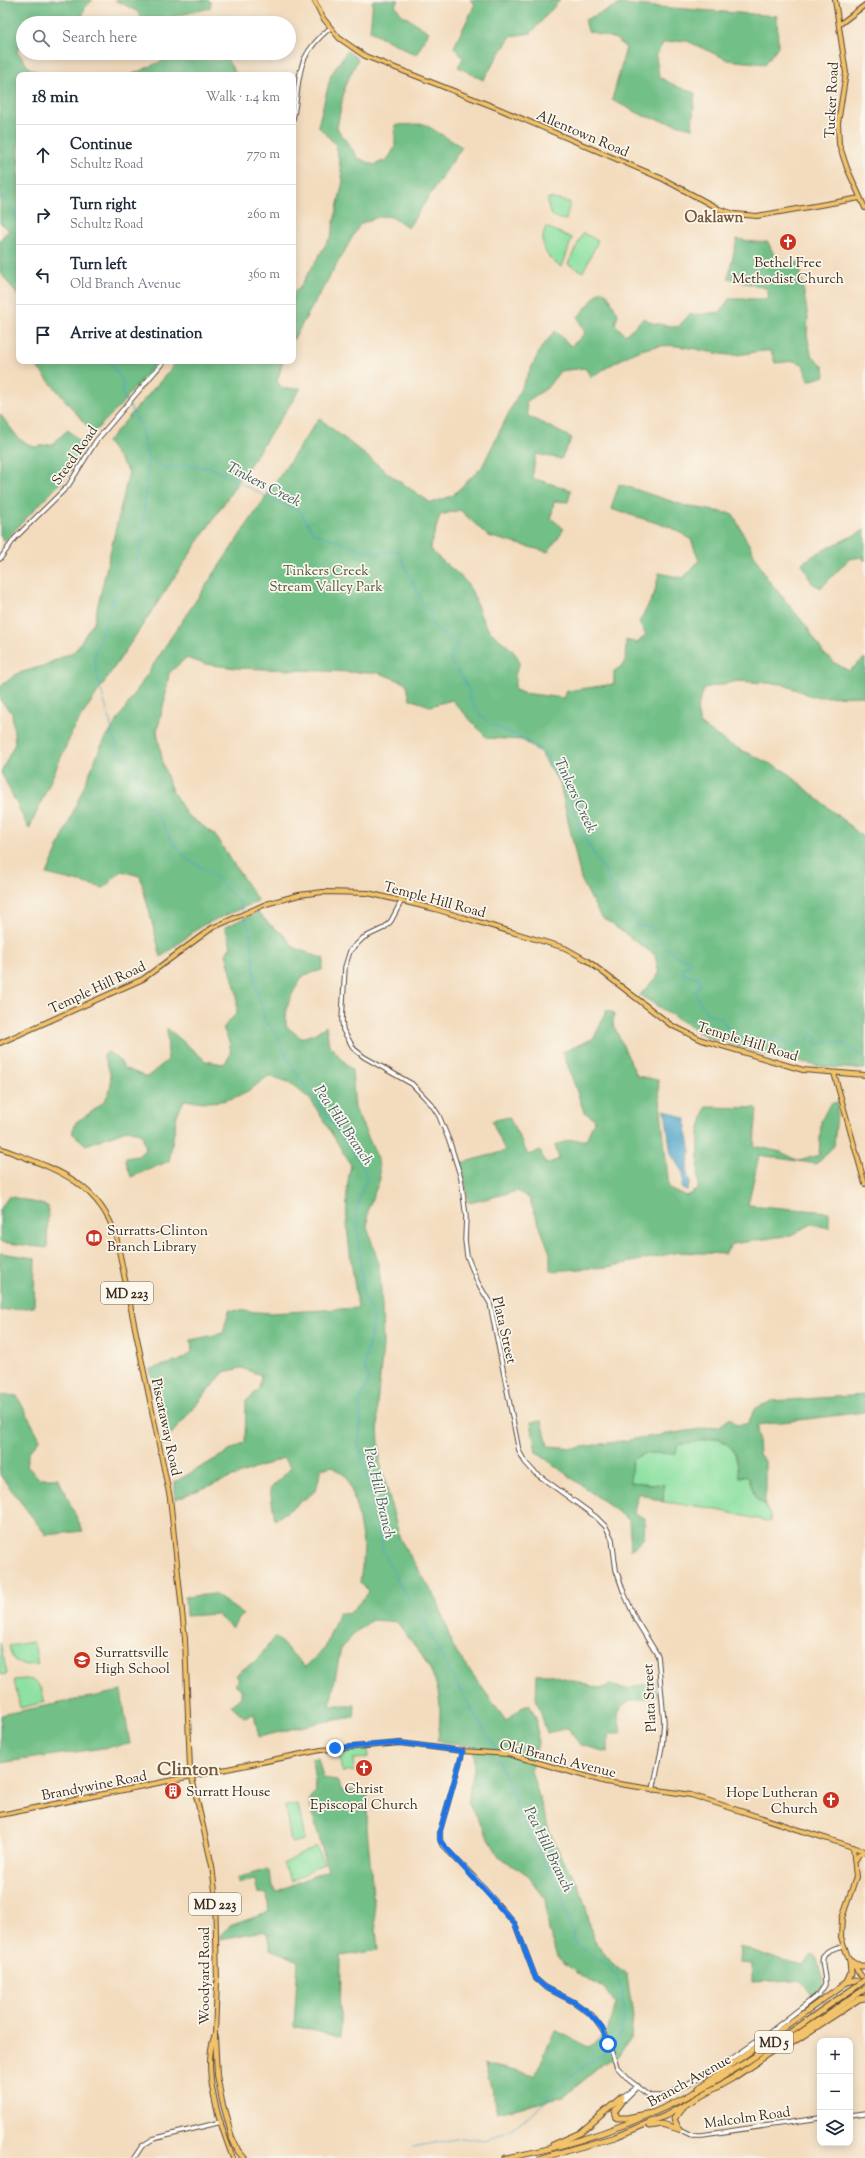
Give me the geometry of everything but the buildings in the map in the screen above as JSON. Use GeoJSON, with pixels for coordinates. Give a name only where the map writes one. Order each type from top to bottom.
{"type":"FeatureCollection","features":[{"type":"Feature","properties":{"kind":"highway"},"geometry":{"type":"LineString","coordinates":[[850,1960],[860,1966],[865,1966]]}},
{"type":"Feature","properties":{"kind":"highway"},"geometry":{"type":"LineString","coordinates":[[847,1982],[851,1973],[850,1960]]}},
{"type":"Feature","properties":{"kind":"highway"},"geometry":{"type":"LineString","coordinates":[[693,2094],[705,2082],[738,2061],[847,1982],[855,1980],[865,1981]]}},
{"type":"Feature","properties":{"kind":"highway","name":"Branch Avenue"},"geometry":{"type":"LineString","coordinates":[[506,2158],[588,2138],[659,2111],[693,2094],[744,2063],[865,1981]]}},
{"type":"Feature","properties":{"kind":"highway"},"geometry":{"type":"LineString","coordinates":[[859,2000],[865,1988]]}},
{"type":"Feature","properties":{"kind":"highway","name":"Branch Avenue"},"geometry":{"type":"LineString","coordinates":[[541,2158],[600,2142],[654,2121],[721,2085],[755,2064],[865,1988]]}},
{"type":"Feature","properties":{"kind":"highway"},"geometry":{"type":"LineString","coordinates":[[755,2064],[791,2044],[859,2000],[865,1998]]}},
{"type":"Feature","properties":{"kind":"highway"},"geometry":{"type":"LineString","coordinates":[[623,2099],[615,2111],[617,2118],[627,2118],[659,2111]]}},
{"type":"Feature","properties":{"kind":"highway"},"geometry":{"type":"LineString","coordinates":[[534,2152],[580,2133],[623,2099]]}},
{"type":"Feature","properties":{"kind":"highway"},"geometry":{"type":"LineString","coordinates":[[678,2128],[674,2119],[687,2103]]}},
{"type":"Feature","properties":{"kind":"highway"},"geometry":{"type":"LineString","coordinates":[[628,2132],[662,2124],[678,2128]]}},
{"type":"Feature","properties":{"kind":"highway"},"geometry":{"type":"LineString","coordinates":[[232,2138],[238,2151],[244,2158]]}},
{"type":"Feature","properties":{"kind":"main road","name":"Allentown Road"},"geometry":{"type":"LineString","coordinates":[[314,0],[330,28],[349,46],[373,60],[576,142],[663,179],[727,212],[746,215],[764,215],[860,198]]}},
{"type":"Feature","properties":{"kind":"main road","name":"Tucker Road"},"geometry":{"type":"LineString","coordinates":[[835,0],[840,24],[846,75],[839,118],[838,139],[844,161],[860,198]]}},
{"type":"Feature","properties":{"kind":"main road"},"geometry":{"type":"LineString","coordinates":[[840,24],[865,5]]}},
{"type":"Feature","properties":{"kind":"main road"},"geometry":{"type":"LineString","coordinates":[[860,198],[865,208]]}},
{"type":"Feature","properties":{"kind":"main road","name":"Temple Hill Road"},"geometry":{"type":"LineString","coordinates":[[0,1043],[143,979],[212,928],[266,904],[299,895],[335,891],[368,893],[402,900],[565,948],[588,961],[671,1025],[702,1040],[803,1070],[865,1075]]}},
{"type":"Feature","properties":{"kind":"main road"},"geometry":{"type":"LineString","coordinates":[[834,1073],[865,1184]]}},
{"type":"Feature","properties":{"kind":"main road","name":"Piscataway Road"},"geometry":{"type":"LineString","coordinates":[[0,1148],[60,1172],[84,1187],[104,1209],[116,1236],[170,1498],[185,1639],[188,1740],[192,1776]]}},
{"type":"Feature","properties":{"kind":"main road","name":"Old Branch Avenue"},"geometry":{"type":"LineString","coordinates":[[192,1776],[321,1750],[363,1745],[407,1743],[463,1751],[508,1754],[600,1781],[698,1797],[865,1851]]}},
{"type":"Feature","properties":{"kind":"main road","name":"Brandywine Road"},"geometry":{"type":"LineString","coordinates":[[0,1815],[192,1776]]}},
{"type":"Feature","properties":{"kind":"main road","name":"Woodyard Road"},"geometry":{"type":"LineString","coordinates":[[192,1776],[214,1884],[217,1976],[215,2034],[220,2092],[239,2158]]}},
{"type":"Feature","properties":{"kind":"main road"},"geometry":{"type":"LineString","coordinates":[[853,1847],[855,1861],[855,1883],[842,1923],[843,1946],[850,1960],[865,1981]]}},
{"type":"Feature","properties":{"kind":"main road"},"geometry":{"type":"LineString","coordinates":[[855,1861],[859,1854],[865,1851]]}},
{"type":"Feature","properties":{"kind":"main road","name":"Woodyard Road"},"geometry":{"type":"LineString","coordinates":[[215,2034],[211,2049],[212,2073],[221,2122],[233,2158]]}},
{"type":"Feature","properties":{"kind":"main road"},"geometry":{"type":"LineString","coordinates":[[220,2092],[221,2122],[226,2125],[232,2138]]}},
{"type":"Feature","properties":{"kind":"street"},"geometry":{"type":"LineString","coordinates":[[296,92],[298,74],[305,56],[317,38],[330,28]]}},
{"type":"Feature","properties":{"kind":"street","name":"Steed Road"},"geometry":{"type":"LineString","coordinates":[[0,559],[18,535],[68,486],[96,441],[161,364]]}},
{"type":"Feature","properties":{"kind":"street","name":"Plata Street"},"geometry":{"type":"LineString","coordinates":[[402,900],[391,921],[384,928],[363,938],[350,951],[345,967],[342,1020],[344,1030],[354,1050],[412,1084],[439,1116],[450,1143],[460,1178],[466,1217],[465,1240],[467,1256],[490,1304],[519,1451],[530,1468],[599,1520],[610,1533],[613,1544],[616,1570],[624,1593],[636,1620],[658,1656],[664,1722],[662,1746],[653,1790]]}},
{"type":"Feature","properties":{"kind":"street"},"geometry":{"type":"LineString","coordinates":[[463,1751],[440,1831],[442,1845],[474,1877],[515,1924],[536,1979],[545,1987],[574,2002],[594,2018],[606,2036],[616,2067],[650,2096],[666,2096],[704,2076],[743,2051],[818,1994],[825,1985],[821,1963],[824,1955],[833,1948],[843,1946]]}},
{"type":"Feature","properties":{"kind":"street"},"geometry":{"type":"LineString","coordinates":[[623,2099],[638,2086]]}},
{"type":"Feature","properties":{"kind":"street"},"geometry":{"type":"LineString","coordinates":[[853,2114],[865,2113]]}},
{"type":"Feature","properties":{"kind":"street","name":"Malcolm Road"},"geometry":{"type":"LineString","coordinates":[[678,2128],[691,2135],[702,2135],[817,2118]]}},
{"type":"Feature","properties":{"kind":"street"},"geometry":{"type":"LineString","coordinates":[[134,2158],[142,2146],[153,2139],[221,2122]]}},
{"type":"Feature","properties":{"kind":"green space"},"geometry":{"type":"Polygon","coordinates":[[[0,0],[93,0],[87,5],[83,16],[16,16],[16,60],[23,60],[29,68],[37,72],[16,72],[16,293],[0,272],[0,240],[9,230],[0,223],[0,0]]]}},
{"type":"Feature","properties":{"kind":"green space"},"geometry":{"type":"Polygon","coordinates":[[[115,0],[208,0],[211,2],[210,8],[176,16],[140,16],[137,11],[115,0]]]}},
{"type":"Feature","properties":{"kind":"green space"},"geometry":{"type":"Polygon","coordinates":[[[373,0],[399,0],[395,5],[401,14],[429,32],[416,55],[370,31],[373,0]]]}},
{"type":"Feature","properties":{"kind":"green space"},"geometry":{"type":"Polygon","coordinates":[[[470,0],[560,0],[531,33],[511,36],[483,80],[458,67],[463,58],[454,47],[475,4],[470,0]]]}},
{"type":"Feature","properties":{"kind":"green space"},"geometry":{"type":"Polygon","coordinates":[[[620,4],[777,16],[778,46],[765,64],[728,60],[685,40],[663,43],[656,56],[659,77],[678,87],[695,93],[692,128],[644,116],[612,100],[626,48],[616,39],[588,31],[585,20],[620,4]]]}},
{"type":"Feature","properties":{"kind":"green space"},"geometry":{"type":"Polygon","coordinates":[[[347,51],[358,59],[345,86],[337,128],[358,158],[374,165],[388,159],[395,147],[395,125],[424,124],[462,147],[408,228],[396,219],[385,216],[374,218],[360,224],[296,335],[296,291],[298,290],[331,236],[343,181],[336,145],[318,126],[331,75],[347,51]]]}},
{"type":"Feature","properties":{"kind":"green space"},"geometry":{"type":"Polygon","coordinates":[[[164,60],[228,60],[235,72],[138,72],[164,60]]]}},
{"type":"Feature","properties":{"kind":"green space"},"geometry":{"type":"Polygon","coordinates":[[[548,198],[570,202],[566,220],[557,218],[551,214],[548,207],[548,198]]]}},
{"type":"Feature","properties":{"kind":"green space"},"geometry":{"type":"Polygon","coordinates":[[[546,227],[572,238],[562,267],[552,260],[543,245],[546,227]]]}},
{"type":"Feature","properties":{"kind":"green space"},"geometry":{"type":"Polygon","coordinates":[[[583,233],[598,241],[583,272],[568,264],[583,233]]]}},
{"type":"Feature","properties":{"kind":"green space","name":"Tinkers Creek Stream Valley Park"},"geometry":{"type":"Polygon","coordinates":[[[737,239],[753,242],[768,242],[780,268],[799,262],[808,318],[807,334],[811,354],[824,367],[825,376],[808,381],[803,364],[794,361],[775,363],[771,351],[729,355],[670,346],[658,346],[635,353],[591,377],[585,368],[560,371],[547,388],[526,402],[528,416],[572,438],[561,459],[536,454],[532,478],[571,490],[568,502],[554,501],[551,518],[564,529],[548,552],[488,536],[460,510],[440,515],[430,548],[467,584],[471,590],[481,617],[487,627],[495,636],[511,649],[517,657],[520,662],[515,675],[515,690],[523,693],[564,698],[567,691],[614,684],[614,671],[625,664],[626,640],[637,643],[646,635],[639,622],[654,595],[659,573],[683,578],[699,561],[691,539],[670,527],[611,509],[619,484],[686,506],[733,514],[766,577],[807,627],[824,654],[835,663],[849,671],[865,658],[865,696],[814,697],[782,684],[738,681],[704,688],[697,710],[700,724],[729,744],[785,771],[865,839],[865,1069],[824,1067],[770,1056],[705,1036],[640,995],[659,974],[655,955],[600,916],[581,879],[560,784],[539,750],[522,740],[487,738],[452,700],[430,706],[410,699],[406,683],[379,673],[236,668],[205,664],[186,658],[169,673],[165,699],[157,731],[163,764],[171,789],[187,815],[214,834],[258,901],[201,926],[161,957],[140,876],[121,871],[104,888],[47,874],[101,746],[170,639],[319,418],[389,474],[431,503],[452,496],[482,467],[541,348],[555,331],[571,346],[585,334],[578,317],[601,290],[608,295],[618,314],[615,324],[625,335],[644,318],[652,323],[678,327],[689,315],[721,312],[729,299],[768,299],[768,289],[728,278],[737,239]]]}},
{"type":"Feature","properties":{"kind":"green space"},"geometry":{"type":"Polygon","coordinates":[[[35,364],[154,364],[119,407],[93,433],[35,364]]]}},
{"type":"Feature","properties":{"kind":"green space"},"geometry":{"type":"Polygon","coordinates":[[[116,364],[160,364],[139,391],[116,364]]]}},
{"type":"Feature","properties":{"kind":"green space"},"geometry":{"type":"Polygon","coordinates":[[[173,364],[282,364],[277,382],[283,389],[301,388],[75,726],[29,829],[1,772],[15,743],[12,713],[0,700],[0,687],[16,674],[43,666],[75,651],[94,622],[129,472],[107,442],[170,370],[173,364]]]}},
{"type":"Feature","properties":{"kind":"green space"},"geometry":{"type":"Polygon","coordinates":[[[0,414],[19,439],[34,447],[52,444],[68,430],[85,446],[68,475],[4,541],[0,536],[0,414]]]}},
{"type":"Feature","properties":{"kind":"green space"},"geometry":{"type":"Polygon","coordinates":[[[865,530],[865,561],[862,557],[849,559],[821,588],[812,583],[802,563],[821,551],[865,530]]]}},
{"type":"Feature","properties":{"kind":"green space"},"geometry":{"type":"Polygon","coordinates":[[[258,912],[269,924],[283,934],[295,948],[324,959],[322,970],[304,975],[293,993],[288,1005],[286,1026],[301,1038],[314,1034],[326,1026],[329,1045],[352,1070],[355,1109],[378,1159],[380,1179],[368,1209],[367,1227],[379,1265],[382,1305],[383,1346],[377,1405],[380,1462],[400,1539],[438,1602],[453,1647],[506,1721],[525,1705],[530,1705],[537,1721],[538,1743],[531,1770],[549,1830],[564,1863],[578,1883],[587,1911],[593,1939],[610,1961],[627,1976],[633,2016],[631,2037],[618,2057],[603,2064],[564,2097],[497,2113],[485,2064],[535,2076],[555,2030],[588,2047],[599,2040],[607,2030],[615,2004],[604,1988],[578,1974],[557,1957],[549,1931],[545,1898],[525,1872],[500,1858],[468,1803],[475,1762],[473,1746],[437,1741],[439,1735],[440,1716],[437,1688],[433,1676],[428,1665],[397,1622],[372,1620],[358,1630],[341,1648],[330,1705],[355,1705],[354,1717],[317,1723],[259,1737],[254,1714],[244,1717],[231,1705],[241,1697],[241,1689],[235,1684],[239,1679],[236,1676],[239,1672],[258,1659],[275,1636],[305,1667],[325,1648],[339,1612],[349,1614],[369,1592],[360,1583],[364,1550],[358,1514],[348,1478],[332,1466],[321,1469],[316,1491],[275,1520],[270,1489],[291,1468],[283,1458],[175,1499],[175,1482],[245,1442],[246,1401],[259,1389],[261,1375],[241,1368],[224,1372],[167,1439],[150,1369],[179,1361],[192,1353],[191,1340],[223,1333],[229,1310],[271,1313],[358,1308],[350,1255],[347,1218],[348,1182],[351,1165],[311,1100],[289,1082],[268,1076],[248,1091],[229,1099],[209,1102],[184,1100],[177,1115],[169,1161],[131,1177],[125,1158],[138,1156],[146,1149],[142,1134],[129,1129],[86,1145],[72,1133],[76,1122],[96,1109],[108,1095],[111,1087],[111,1078],[103,1055],[108,1052],[121,1062],[124,1068],[147,1077],[168,1060],[167,1028],[206,1061],[223,1064],[227,1060],[230,1047],[223,1028],[237,1013],[237,994],[226,954],[231,946],[225,927],[258,912]]]}},
{"type":"Feature","properties":{"kind":"green space"},"geometry":{"type":"Polygon","coordinates":[[[607,1010],[614,1013],[613,1024],[637,1076],[658,1080],[669,1189],[686,1196],[698,1189],[699,1132],[706,1107],[757,1108],[754,1146],[781,1152],[799,1161],[819,1155],[821,1121],[830,1104],[838,1102],[834,1146],[816,1164],[759,1155],[748,1205],[829,1212],[829,1228],[812,1224],[791,1235],[732,1244],[725,1254],[679,1252],[608,1267],[550,1271],[550,1253],[529,1198],[517,1191],[469,1203],[461,1163],[505,1151],[492,1121],[509,1117],[528,1155],[540,1151],[546,1164],[559,1159],[555,1145],[570,1140],[586,1140],[595,1119],[584,1112],[563,1052],[594,1038],[607,1010]]]}},
{"type":"Feature","properties":{"kind":"green space"},"geometry":{"type":"Polygon","coordinates":[[[9,1196],[48,1206],[47,1248],[0,1242],[0,1210],[9,1196]]]}},
{"type":"Feature","properties":{"kind":"green space"},"geometry":{"type":"Polygon","coordinates":[[[0,1253],[35,1258],[34,1307],[0,1311],[0,1253]]]}},
{"type":"Feature","properties":{"kind":"green space"},"geometry":{"type":"Polygon","coordinates":[[[865,1395],[865,1412],[757,1425],[759,1454],[765,1461],[765,1505],[756,1499],[748,1476],[739,1477],[738,1464],[735,1454],[729,1446],[718,1438],[677,1445],[676,1454],[652,1453],[636,1457],[632,1461],[630,1482],[664,1485],[663,1502],[638,1493],[634,1513],[645,1518],[644,1538],[631,1550],[629,1520],[536,1452],[531,1422],[542,1421],[548,1446],[576,1448],[720,1426],[730,1418],[736,1425],[747,1424],[756,1408],[772,1401],[865,1395]]]}},
{"type":"Feature","properties":{"kind":"green space"},"geometry":{"type":"Polygon","coordinates":[[[0,1396],[17,1396],[40,1439],[29,1452],[26,1465],[39,1478],[58,1478],[83,1531],[46,1535],[0,1475],[0,1396]]]}},
{"type":"Feature","properties":{"kind":"green space"},"geometry":{"type":"Polygon","coordinates":[[[718,1438],[729,1446],[735,1454],[738,1464],[739,1477],[748,1476],[756,1499],[765,1505],[770,1515],[771,1522],[704,1507],[663,1502],[664,1485],[630,1482],[632,1461],[636,1457],[652,1453],[676,1454],[677,1445],[718,1438]]]}},
{"type":"Feature","properties":{"kind":"green space"},"geometry":{"type":"Polygon","coordinates":[[[214,1594],[243,1614],[232,1628],[216,1614],[186,1616],[185,1597],[214,1594]]]}},
{"type":"Feature","properties":{"kind":"green space"},"geometry":{"type":"Polygon","coordinates":[[[0,1642],[7,1674],[0,1675],[0,1642]]]}},
{"type":"Feature","properties":{"kind":"green space"},"geometry":{"type":"Polygon","coordinates":[[[32,1642],[34,1643],[38,1664],[26,1665],[15,1661],[9,1646],[32,1642]]]}},
{"type":"Feature","properties":{"kind":"green space"},"geometry":{"type":"Polygon","coordinates":[[[537,1674],[550,1674],[601,1689],[609,1685],[627,1689],[655,1681],[657,1696],[631,1701],[621,1707],[618,1715],[621,1733],[612,1733],[608,1736],[608,1752],[580,1745],[568,1728],[547,1733],[536,1698],[537,1674]]]}},
{"type":"Feature","properties":{"kind":"green space"},"geometry":{"type":"Polygon","coordinates":[[[26,1679],[35,1682],[40,1686],[45,1702],[20,1708],[14,1680],[26,1679]]]}},
{"type":"Feature","properties":{"kind":"green space"},"geometry":{"type":"Polygon","coordinates":[[[121,1691],[130,1744],[0,1763],[0,1715],[121,1691]]]}},
{"type":"Feature","properties":{"kind":"green space"},"geometry":{"type":"Polygon","coordinates":[[[368,1749],[368,1758],[353,1759],[354,1771],[342,1772],[338,1751],[368,1749]]]}},
{"type":"Feature","properties":{"kind":"green space"},"geometry":{"type":"Polygon","coordinates":[[[318,1758],[323,1778],[337,1780],[342,1791],[368,1791],[367,1827],[378,1950],[341,1956],[340,2037],[294,2026],[298,1961],[271,1949],[268,1933],[262,1931],[221,1939],[220,1935],[230,1926],[269,1912],[267,1894],[258,1893],[255,1880],[238,1883],[237,1878],[268,1869],[275,1892],[328,1870],[309,1801],[316,1791],[312,1759],[318,1758]]]}},
{"type":"Feature","properties":{"kind":"green space"},"geometry":{"type":"Polygon","coordinates":[[[298,1804],[305,1840],[291,1843],[285,1806],[298,1804]]]}},
{"type":"Feature","properties":{"kind":"green space"},"geometry":{"type":"Polygon","coordinates":[[[316,1846],[324,1863],[292,1881],[283,1864],[316,1846]]]}},
{"type":"Feature","properties":{"kind":"green space"},"geometry":{"type":"Polygon","coordinates":[[[740,1946],[782,1961],[803,1966],[810,1956],[816,1956],[823,1980],[822,1987],[812,1994],[801,1981],[752,1982],[752,1964],[739,1963],[740,1946]]]}},
{"type":"Feature","properties":{"kind":"water"},"geometry":{"type":"Polygon","coordinates":[[[665,1110],[686,1119],[690,1148],[687,1173],[690,1182],[687,1191],[682,1189],[683,1173],[671,1154],[665,1110]]]}},
{"type":"Feature","properties":{"kind":"waterway","name":"Tinkers Creek"},"geometry":{"type":"LineString","coordinates":[[0,194],[16,214]]}},
{"type":"Feature","properties":{"kind":"waterway","name":"Tinkers Creek"},"geometry":{"type":"LineString","coordinates":[[111,364],[122,380],[123,395],[127,401]]}},
{"type":"Feature","properties":{"kind":"waterway","name":"Tinkers Creek"},"geometry":{"type":"LineString","coordinates":[[129,404],[140,426],[148,458],[165,469],[185,465],[211,468],[273,500],[299,510],[314,533],[373,553],[398,551],[422,601],[431,613],[431,621],[436,630],[458,645],[457,648],[451,653],[451,662],[464,680],[469,691],[470,700],[481,716],[490,724],[527,740],[532,747],[548,757],[548,763],[567,792],[583,836],[607,875],[610,884],[617,888],[620,907],[634,917],[638,926],[650,926],[653,934],[663,945],[678,957],[690,960],[690,965],[683,968],[684,975],[699,977],[700,984],[695,992],[706,1013],[722,1019],[726,1027],[735,1031],[739,1036],[753,1038],[761,1044],[773,1044],[772,1038],[774,1035],[793,1047],[796,1047],[798,1043],[807,1043],[809,1036],[812,1035],[816,1037],[815,1042],[818,1045],[827,1042],[838,1042],[865,1057]]}},
{"type":"Feature","properties":{"kind":"waterway","name":"Pea Hill Branch"},"geometry":{"type":"LineString","coordinates":[[148,459],[142,539],[138,558],[132,576],[115,594],[94,655],[98,679],[117,747],[140,782],[145,801],[162,822],[173,843],[186,858],[211,873],[239,901],[243,912]]}},
{"type":"Feature","properties":{"kind":"waterway","name":"Pea Hill Branch"},"geometry":{"type":"LineString","coordinates":[[244,916],[249,929],[254,959],[255,982],[265,1022],[275,1031],[293,1069],[364,1168],[367,1180],[360,1195],[356,1213],[363,1291],[374,1320],[364,1366],[369,1379],[359,1403],[361,1421],[358,1444],[372,1494],[383,1552],[402,1589],[419,1613],[454,1680],[497,1751]]}},
{"type":"Feature","properties":{"kind":"waterway","name":"Pea Hill Branch"},"geometry":{"type":"LineString","coordinates":[[497,1757],[530,1837],[559,1888],[575,1941],[616,1974],[622,1991],[624,2021],[617,2042],[612,2046]]}},
{"type":"Feature","properties":{"kind":"waterway","name":"Pea Hill Branch"},"geometry":{"type":"LineString","coordinates":[[413,2147],[461,2138],[485,2141],[514,2127],[534,2112],[575,2073],[607,2050]]}},
{"type":"Feature","properties":{"kind":"place","name":"Bethel Free Methodist Church"},"geometry":{"type":"Point","coordinates":[788,242]}},
{"type":"Feature","properties":{"kind":"place","name":"Surratts-Clinton Branch Library"},"geometry":{"type":"Point","coordinates":[94,1238]}},
{"type":"Feature","properties":{"kind":"place","name":"Surrattsville High School"},"geometry":{"type":"Point","coordinates":[82,1660]}},
{"type":"Feature","properties":{"kind":"place","name":"Christ Episcopal Church"},"geometry":{"type":"Point","coordinates":[364,1768]}},
{"type":"Feature","properties":{"kind":"place","name":"Surratt House"},"geometry":{"type":"Point","coordinates":[173,1791]}},
{"type":"Feature","properties":{"kind":"place","name":"Hope Lutheran Church"},"geometry":{"type":"Point","coordinates":[831,1800]}},
{"type":"Feature","properties":{"kind":"district","name":"Oaklawn"},"geometry":{"type":"Point","coordinates":[714,217]}},
{"type":"Feature","properties":{"kind":"district","name":"Clinton"},"geometry":{"type":"Point","coordinates":[188,1769]}},
{"type":"Feature","properties":{"kind":"route"},"geometry":{"type":"LineString","coordinates":[[335,1748],[400,1743],[463,1751],[440,1831],[440,1841],[445,1849],[474,1877],[515,1924],[521,1936],[532,1973],[536,1979],[545,1987],[574,2002],[588,2012],[602,2028],[608,2044]]}}]}
